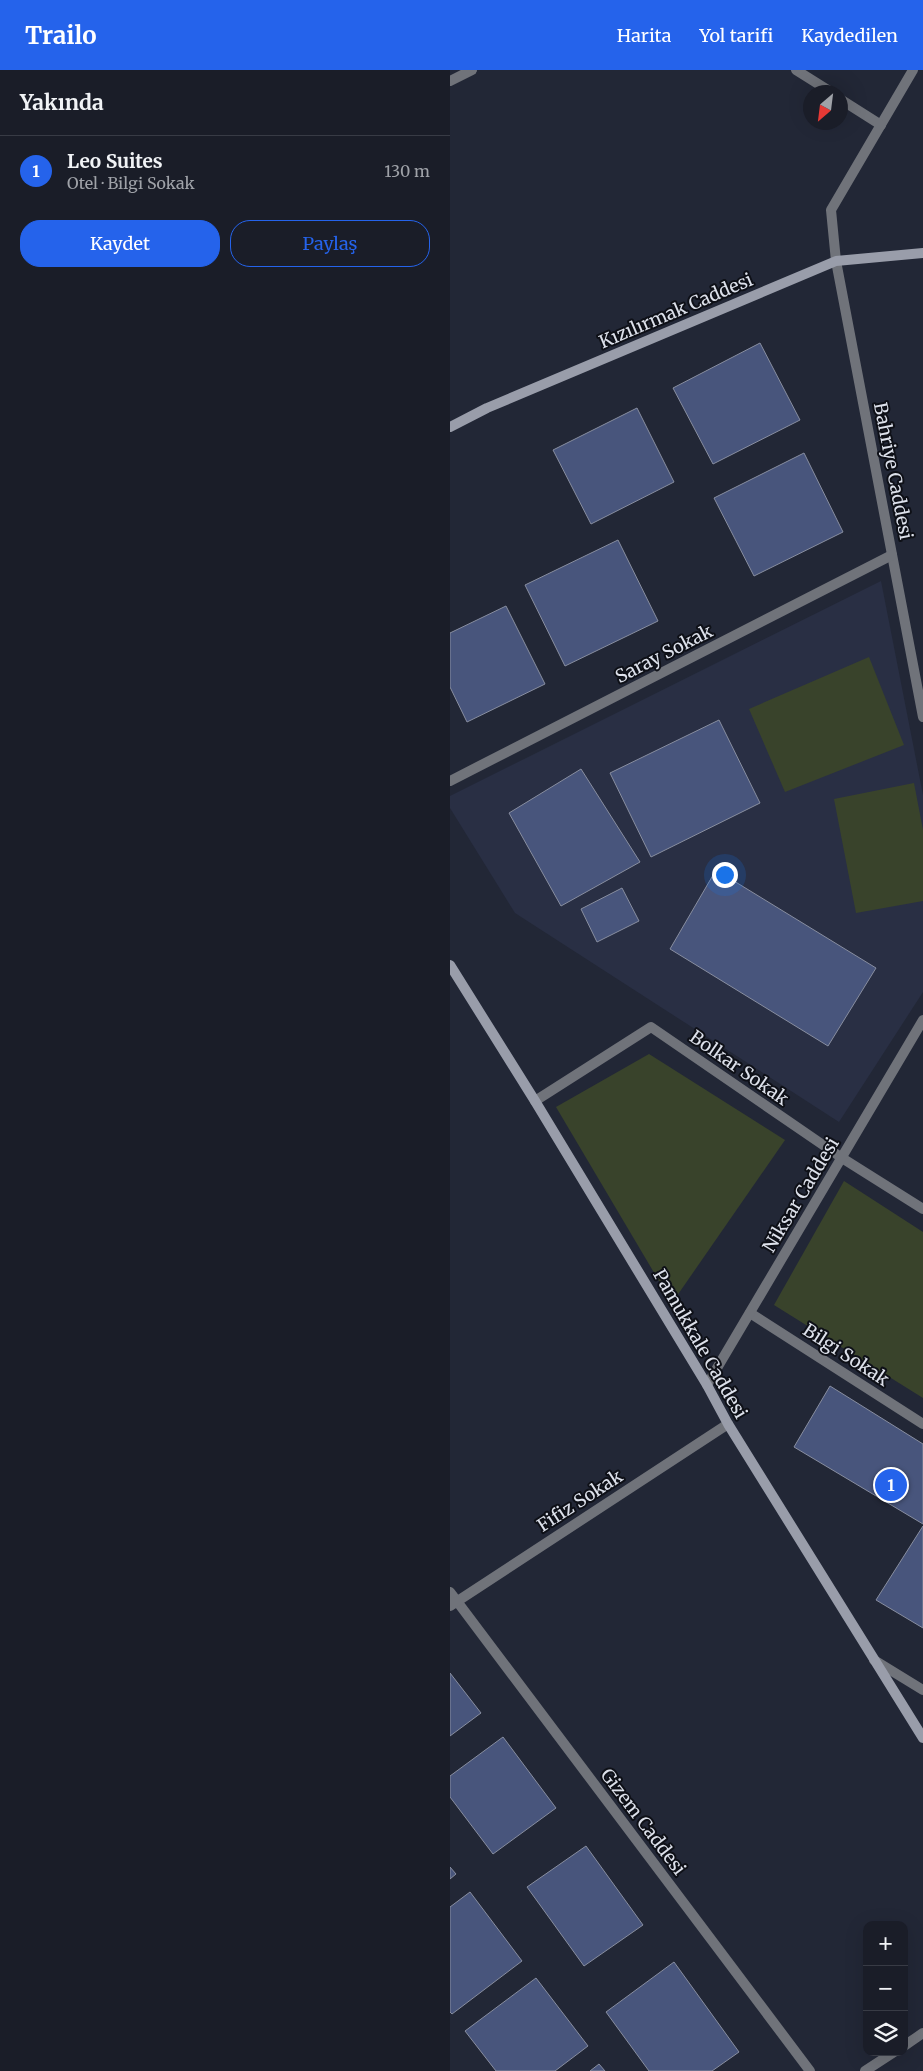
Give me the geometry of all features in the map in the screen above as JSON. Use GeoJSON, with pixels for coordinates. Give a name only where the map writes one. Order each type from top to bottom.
{"type":"FeatureCollection","features":[{"type":"Feature","properties":{"kind":"street"},"geometry":{"type":"LineString","coordinates":[[450,81],[472,70]]}},
{"type":"Feature","properties":{"kind":"street"},"geometry":{"type":"LineString","coordinates":[[796,70],[819,85]]}},
{"type":"Feature","properties":{"kind":"street","name":"Bahriye Caddesi"},"geometry":{"type":"LineString","coordinates":[[913,70],[831,210],[836,261],[923,717]]}},
{"type":"Feature","properties":{"kind":"street"},"geometry":{"type":"LineString","coordinates":[[848,104],[881,125]]}},
{"type":"Feature","properties":{"kind":"street","name":"Kızılırmak Caddesi"},"geometry":{"type":"LineString","coordinates":[[450,427],[487,408],[836,261],[923,253]]}},
{"type":"Feature","properties":{"kind":"street","name":"Saray Sokak"},"geometry":{"type":"LineString","coordinates":[[450,781],[892,555]]}},
{"type":"Feature","properties":{"kind":"street","name":"Pamukkale Caddesi"},"geometry":{"type":"LineString","coordinates":[[450,965],[535,1101],[707,1385],[728,1424],[923,1738]]}},
{"type":"Feature","properties":{"kind":"street","name":"Niksar Caddesi"},"geometry":{"type":"LineString","coordinates":[[707,1385],[923,1020]]}},
{"type":"Feature","properties":{"kind":"street","name":"Bolkar Sokak"},"geometry":{"type":"LineString","coordinates":[[535,1101],[651,1027],[842,1158],[923,1209]]}},
{"type":"Feature","properties":{"kind":"street","name":"Bilgi Sokak"},"geometry":{"type":"LineString","coordinates":[[750,1313],[923,1424]]}},
{"type":"Feature","properties":{"kind":"street","name":"Fifiz Sokak"},"geometry":{"type":"LineString","coordinates":[[453,1603],[728,1424]]}},
{"type":"Feature","properties":{"kind":"street","name":"Gizem Caddesi"},"geometry":{"type":"LineString","coordinates":[[450,1592],[453,1603],[810,2071]]}},
{"type":"Feature","properties":{"kind":"street"},"geometry":{"type":"LineString","coordinates":[[874,1660],[923,1690]]}},
{"type":"Feature","properties":{"kind":"street"},"geometry":{"type":"LineString","coordinates":[[908,2043],[923,2033]]}},
{"type":"Feature","properties":{"kind":"street"},"geometry":{"type":"LineString","coordinates":[[865,2071],[888,2056]]}},
{"type":"Feature","properties":{"kind":"shaded area"},"geometry":{"type":"Polygon","coordinates":[[[881,581],[923,795],[923,992],[839,1122],[515,913],[450,808],[450,796],[881,581]]]}},
{"type":"Feature","properties":{"kind":"green space"},"geometry":{"type":"Polygon","coordinates":[[[869,657],[904,745],[785,792],[749,709],[869,657]]]}},
{"type":"Feature","properties":{"kind":"green space"},"geometry":{"type":"Polygon","coordinates":[[[914,783],[923,830],[923,901],[856,913],[834,799],[914,783]]]}},
{"type":"Feature","properties":{"kind":"green space"},"geometry":{"type":"Polygon","coordinates":[[[649,1054],[785,1140],[672,1303],[556,1107],[649,1054]]]}},
{"type":"Feature","properties":{"kind":"green space"},"geometry":{"type":"Polygon","coordinates":[[[844,1181],[923,1232],[923,1398],[774,1305],[844,1181]]]}},
{"type":"Feature","properties":{"kind":"building"},"geometry":{"type":"Polygon","coordinates":[[[760,343],[800,420],[713,464],[673,388],[760,343]]]}},
{"type":"Feature","properties":{"kind":"building"},"geometry":{"type":"Polygon","coordinates":[[[637,408],[674,482],[591,524],[553,450],[637,408]]]}},
{"type":"Feature","properties":{"kind":"building"},"geometry":{"type":"Polygon","coordinates":[[[804,453],[843,532],[754,576],[714,498],[804,453]]]}},
{"type":"Feature","properties":{"kind":"building"},"geometry":{"type":"Polygon","coordinates":[[[618,540],[658,621],[565,666],[525,585],[618,540]]]}},
{"type":"Feature","properties":{"kind":"building"},"geometry":{"type":"Polygon","coordinates":[[[506,606],[545,684],[467,722],[450,687],[450,633],[506,606]]]}},
{"type":"Feature","properties":{"kind":"building"},"geometry":{"type":"Polygon","coordinates":[[[719,720],[760,803],[651,857],[610,773],[719,720]]]}},
{"type":"Feature","properties":{"kind":"building"},"geometry":{"type":"Polygon","coordinates":[[[581,769],[640,862],[561,906],[509,813],[581,769]]]}},
{"type":"Feature","properties":{"kind":"building"},"geometry":{"type":"Polygon","coordinates":[[[716,870],[876,968],[828,1046],[670,949],[716,870]]]}},
{"type":"Feature","properties":{"kind":"building"},"geometry":{"type":"Polygon","coordinates":[[[622,888],[639,921],[597,942],[581,909],[622,888]]]}},
{"type":"Feature","properties":{"kind":"building"},"geometry":{"type":"Polygon","coordinates":[[[830,1386],[923,1444],[923,1524],[794,1447],[830,1386]]]}},
{"type":"Feature","properties":{"kind":"building"},"geometry":{"type":"Polygon","coordinates":[[[923,1526],[923,1628],[876,1600],[923,1526]]]}},
{"type":"Feature","properties":{"kind":"building"},"geometry":{"type":"Polygon","coordinates":[[[450,1673],[481,1713],[450,1736],[450,1673]]]}},
{"type":"Feature","properties":{"kind":"building"},"geometry":{"type":"Polygon","coordinates":[[[503,1737],[556,1808],[493,1854],[450,1797],[450,1776],[503,1737]]]}},
{"type":"Feature","properties":{"kind":"building"},"geometry":{"type":"Polygon","coordinates":[[[586,1846],[643,1925],[584,1966],[527,1887],[586,1846]]]}},
{"type":"Feature","properties":{"kind":"building"},"geometry":{"type":"Polygon","coordinates":[[[450,1867],[456,1874],[450,1879],[450,1867]]]}},
{"type":"Feature","properties":{"kind":"building"},"geometry":{"type":"Polygon","coordinates":[[[470,1892],[522,1961],[452,2014],[450,2012],[450,1907],[470,1892]]]}},
{"type":"Feature","properties":{"kind":"building"},"geometry":{"type":"Polygon","coordinates":[[[674,1962],[739,2052],[712,2071],[649,2071],[606,2012],[674,1962]]]}},
{"type":"Feature","properties":{"kind":"building"},"geometry":{"type":"Polygon","coordinates":[[[536,1978],[588,2046],[555,2071],[496,2071],[465,2031],[536,1978]]]}},
{"type":"Feature","properties":{"kind":"building"},"geometry":{"type":"Polygon","coordinates":[[[599,2064],[605,2071],[590,2071],[599,2064]]]}},
{"type":"Feature","properties":{"kind":"place","name":"Leo Suites"},"geometry":{"type":"Point","coordinates":[891,1485]}}]}
